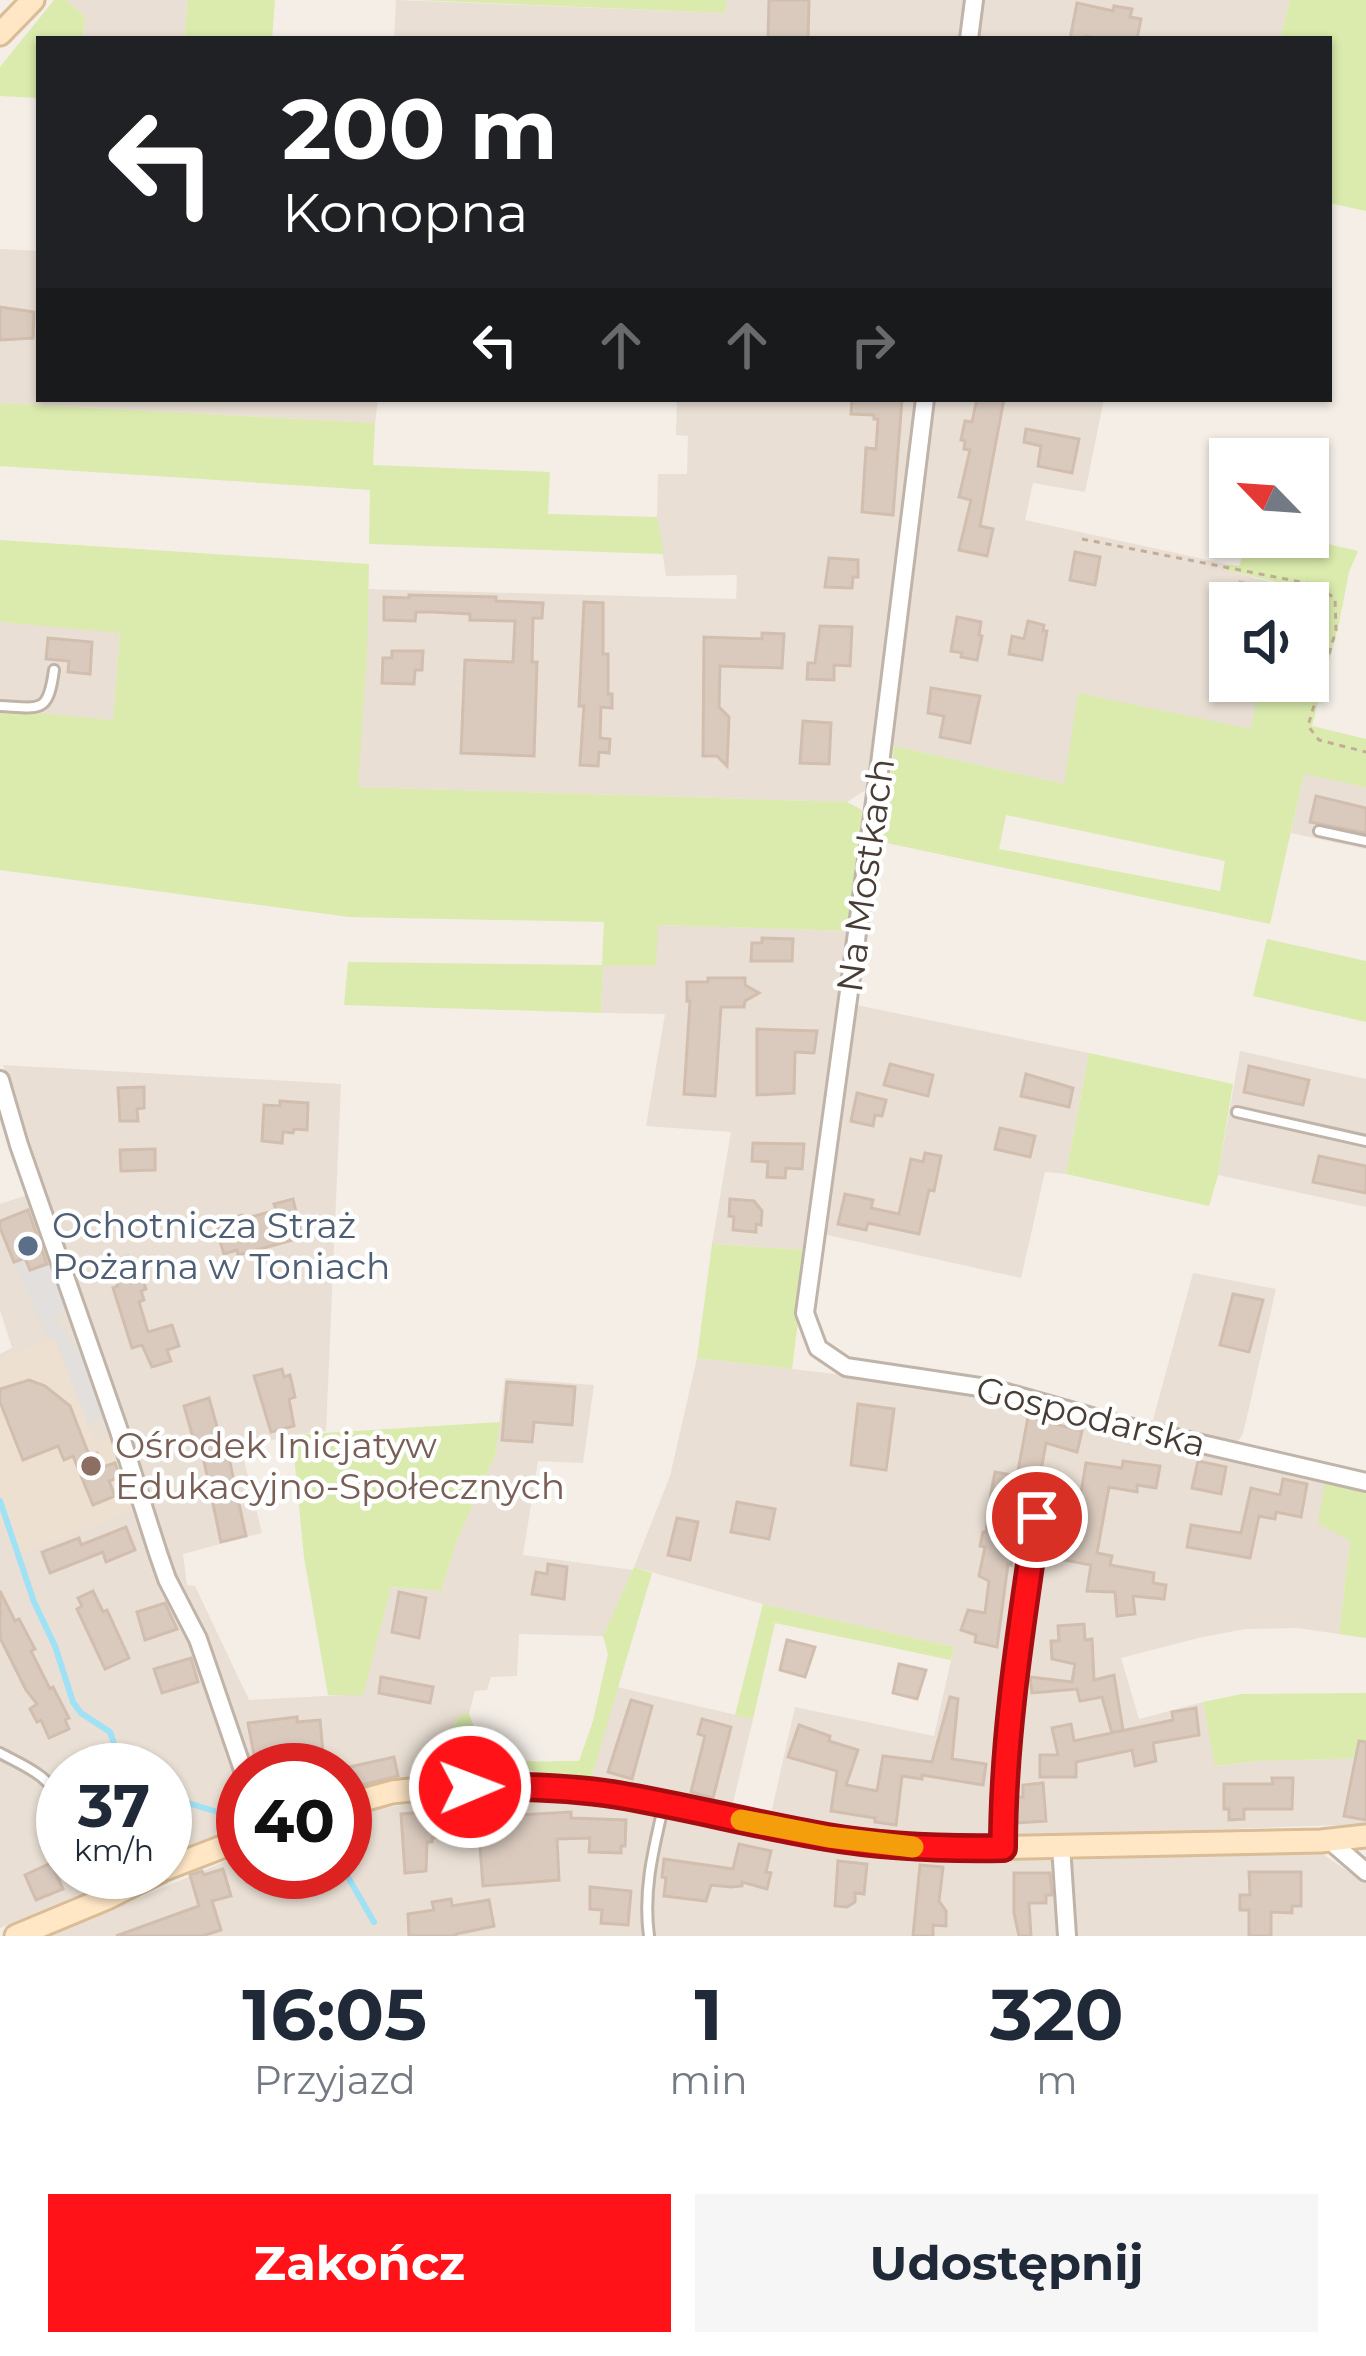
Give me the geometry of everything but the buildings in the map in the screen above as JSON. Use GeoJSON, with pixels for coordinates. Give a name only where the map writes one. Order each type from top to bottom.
{"type":"FeatureCollection","features":[{"type":"Feature","properties":{"kind":"street"},"geometry":{"type":"LineString","coordinates":[[0,34],[32,0]]}},
{"type":"Feature","properties":{"kind":"street"},"geometry":{"type":"LineString","coordinates":[[969,36],[974,0]]}},
{"type":"Feature","properties":{"kind":"street","name":"Na Mostkach"},"geometry":{"type":"LineString","coordinates":[[818,1348],[805,1313],[925,402]]}},
{"type":"Feature","properties":{"kind":"street"},"geometry":{"type":"LineString","coordinates":[[0,1080],[163,1566],[198,1640],[234,1743]]}},
{"type":"Feature","properties":{"kind":"street","name":"Gospodarska"},"geometry":{"type":"LineString","coordinates":[[818,1348],[846,1366],[992,1389],[1124,1426],[1366,1482]]}},
{"type":"Feature","properties":{"kind":"street"},"geometry":{"type":"LineString","coordinates":[[1003,1848],[1001,1808],[1037,1517]]}},
{"type":"Feature","properties":{"kind":"street"},"geometry":{"type":"LineString","coordinates":[[372,1797],[420,1789],[536,1786],[617,1795],[829,1837],[938,1849],[1366,1836]]}},
{"type":"Feature","properties":{"kind":"street"},"geometry":{"type":"LineString","coordinates":[[1329,1840],[1366,1872]]}},
{"type":"Feature","properties":{"kind":"street"},"geometry":{"type":"LineString","coordinates":[[1061,1846],[1066,1936]]}},
{"type":"Feature","properties":{"kind":"street"},"geometry":{"type":"LineString","coordinates":[[16,1936],[105,1899]]}},
{"type":"Feature","properties":{"kind":"lane"},"geometry":{"type":"LineString","coordinates":[[0,706],[46,703],[54,670]]}},
{"type":"Feature","properties":{"kind":"lane"},"geometry":{"type":"LineString","coordinates":[[1319,831],[1366,842]]}},
{"type":"Feature","properties":{"kind":"lane"},"geometry":{"type":"LineString","coordinates":[[1237,1112],[1366,1141]]}},
{"type":"Feature","properties":{"kind":"lane"},"geometry":{"type":"LineString","coordinates":[[0,1753],[36,1773]]}},
{"type":"Feature","properties":{"kind":"lane"},"geometry":{"type":"LineString","coordinates":[[649,1936],[647,1884],[664,1805]]}},
{"type":"Feature","properties":{"kind":"path"},"geometry":{"type":"LineString","coordinates":[[1082,539],[1311,584],[1335,598],[1336,630],[1307,726],[1319,740],[1366,752]]}},
{"type":"Feature","properties":{"kind":"shaded area"},"geometry":{"type":"Polygon","coordinates":[[[65,0],[188,0],[184,36],[83,36],[85,16],[65,0]]]}},
{"type":"Feature","properties":{"kind":"shaded area"},"geometry":{"type":"Polygon","coordinates":[[[396,0],[725,13],[727,0],[966,0],[962,36],[394,36],[396,0]]]}},
{"type":"Feature","properties":{"kind":"shaded area"},"geometry":{"type":"Polygon","coordinates":[[[978,0],[1290,0],[1281,36],[972,36],[978,0]]]}},
{"type":"Feature","properties":{"kind":"shaded area"},"geometry":{"type":"Polygon","coordinates":[[[0,249],[36,251],[36,402],[378,402],[375,423],[0,403],[0,249]]]}},
{"type":"Feature","properties":{"kind":"shaded area"},"geometry":{"type":"Polygon","coordinates":[[[677,402],[920,402],[873,785],[847,802],[357,787],[367,589],[736,599],[737,575],[666,576],[657,517],[658,474],[687,474],[688,436],[676,435],[677,402]]]}},
{"type":"Feature","properties":{"kind":"shaded area"},"geometry":{"type":"Polygon","coordinates":[[[932,402],[1103,402],[1085,492],[1033,483],[1025,520],[1226,564],[1226,570],[1271,582],[1209,582],[1209,702],[1257,702],[1252,730],[1064,784],[889,745],[932,402]]]}},
{"type":"Feature","properties":{"kind":"shaded area"},"geometry":{"type":"Polygon","coordinates":[[[0,622],[120,632],[113,721],[0,710],[0,622]]]}},
{"type":"Feature","properties":{"kind":"shaded area"},"geometry":{"type":"Polygon","coordinates":[[[1304,773],[1366,787],[1366,849],[1291,833],[1304,773]]]}},
{"type":"Feature","properties":{"kind":"shaded area"},"geometry":{"type":"Polygon","coordinates":[[[658,925],[854,931],[807,1250],[712,1244],[731,1132],[646,1126],[665,1014],[601,1013],[603,966],[658,925]]]}},
{"type":"Feature","properties":{"kind":"shaded area"},"geometry":{"type":"Polygon","coordinates":[[[856,1005],[1089,1053],[1066,1174],[1045,1172],[1021,1278],[823,1234],[856,1005]]]}},
{"type":"Feature","properties":{"kind":"shaded area"},"geometry":{"type":"Polygon","coordinates":[[[1240,1051],[1366,1079],[1366,1207],[1218,1175],[1240,1051]]]}},
{"type":"Feature","properties":{"kind":"shaded area"},"geometry":{"type":"Polygon","coordinates":[[[3,1065],[341,1084],[326,1431],[241,1448],[262,1533],[183,1554],[187,1585],[195,1586],[249,1700],[363,1694],[390,1587],[441,1591],[457,1540],[495,1456],[505,1378],[594,1385],[583,1463],[538,1461],[523,1555],[633,1570],[603,1636],[519,1634],[517,1676],[491,1677],[487,1690],[475,1691],[469,1713],[460,1715],[427,1776],[372,1786],[372,1743],[216,1743],[216,1838],[192,1848],[192,1743],[36,1743],[36,1899],[69,1899],[0,1928],[0,1354],[12,1348],[0,1310],[0,1204],[46,1189],[3,1065]]]}},
{"type":"Feature","properties":{"kind":"shaded area"},"geometry":{"type":"Polygon","coordinates":[[[25,1258],[31,1270],[55,1261],[70,1309],[55,1317],[87,1362],[106,1416],[88,1423],[55,1338],[49,1340],[14,1262],[25,1258]]]}},
{"type":"Feature","properties":{"kind":"shaded area"},"geometry":{"type":"Polygon","coordinates":[[[1193,1273],[1276,1289],[1243,1434],[1236,1444],[1151,1427],[1193,1273]]]}},
{"type":"Feature","properties":{"kind":"shaded area"},"geometry":{"type":"Polygon","coordinates":[[[54,1337],[96,1443],[113,1437],[138,1508],[14,1556],[0,1520],[0,1359],[54,1337]]]}},
{"type":"Feature","properties":{"kind":"shaded area"},"geometry":{"type":"Polygon","coordinates":[[[697,1358],[930,1385],[1022,1403],[1326,1479],[1350,1541],[1339,1634],[1297,1628],[1245,1629],[1121,1658],[1139,1719],[1203,1702],[1216,1766],[1366,1758],[1366,1824],[925,1837],[853,1830],[771,1814],[795,1707],[934,1736],[954,1647],[763,1604],[634,1567],[670,1476],[697,1358]]]}},
{"type":"Feature","properties":{"kind":"shaded area"},"geometry":{"type":"Polygon","coordinates":[[[617,1687],[753,1719],[732,1807],[590,1782],[617,1687]]]}},
{"type":"Feature","properties":{"kind":"shaded area"},"geometry":{"type":"Polygon","coordinates":[[[443,1799],[559,1801],[854,1856],[1058,1856],[1062,1936],[49,1936],[137,1899],[192,1899],[192,1876],[216,1865],[216,1899],[372,1899],[372,1810],[443,1799]]]}},
{"type":"Feature","properties":{"kind":"shaded area"},"geometry":{"type":"Polygon","coordinates":[[[1320,1852],[1366,1884],[1366,1936],[1072,1936],[1070,1864],[1074,1860],[1320,1852]]]}},
{"type":"Feature","properties":{"kind":"green space"},"geometry":{"type":"Polygon","coordinates":[[[54,0],[65,0],[85,16],[83,36],[36,36],[36,98],[0,96],[0,67],[54,0]]]}},
{"type":"Feature","properties":{"kind":"green space"},"geometry":{"type":"Polygon","coordinates":[[[188,0],[275,0],[272,36],[184,36],[188,0]]]}},
{"type":"Feature","properties":{"kind":"green space"},"geometry":{"type":"Polygon","coordinates":[[[415,0],[727,0],[725,13],[415,0]]]}},
{"type":"Feature","properties":{"kind":"green space"},"geometry":{"type":"Polygon","coordinates":[[[1290,0],[1366,0],[1366,211],[1332,204],[1332,36],[1281,36],[1290,0]]]}},
{"type":"Feature","properties":{"kind":"green space"},"geometry":{"type":"Polygon","coordinates":[[[0,403],[375,423],[373,465],[550,472],[548,514],[657,517],[664,554],[369,544],[370,490],[0,466],[0,403]]]}},
{"type":"Feature","properties":{"kind":"green space"},"geometry":{"type":"Polygon","coordinates":[[[0,540],[369,564],[358,787],[847,802],[862,810],[854,931],[658,925],[656,966],[603,966],[601,1013],[344,1005],[348,962],[602,965],[604,922],[349,917],[0,870],[0,710],[113,720],[120,633],[0,622],[0,540]]]}},
{"type":"Feature","properties":{"kind":"green space"},"geometry":{"type":"Polygon","coordinates":[[[1329,544],[1358,551],[1329,661],[1329,582],[1275,582],[1225,570],[1226,564],[1239,566],[1242,558],[1329,558],[1329,544]]]}},
{"type":"Feature","properties":{"kind":"green space"},"geometry":{"type":"Polygon","coordinates":[[[1078,693],[1251,729],[1256,702],[1318,702],[1312,726],[1366,739],[1366,787],[1304,774],[1270,924],[882,842],[894,746],[1064,784],[1078,693]],[[1006,815],[999,849],[1220,891],[1225,861],[1006,815]]]}},
{"type":"Feature","properties":{"kind":"green space"},"geometry":{"type":"Polygon","coordinates":[[[1267,939],[1366,961],[1366,1022],[1253,996],[1267,939]]]}},
{"type":"Feature","properties":{"kind":"green space"},"geometry":{"type":"Polygon","coordinates":[[[1089,1053],[1233,1084],[1209,1206],[1066,1174],[1089,1053]]]}},
{"type":"Feature","properties":{"kind":"green space"},"geometry":{"type":"Polygon","coordinates":[[[712,1244],[807,1250],[792,1369],[697,1358],[712,1244]]]}},
{"type":"Feature","properties":{"kind":"green space"},"geometry":{"type":"Polygon","coordinates":[[[500,1422],[495,1456],[457,1540],[441,1591],[391,1587],[363,1695],[328,1695],[304,1557],[292,1435],[500,1422]]]}},
{"type":"Feature","properties":{"kind":"green space"},"geometry":{"type":"Polygon","coordinates":[[[1326,1479],[1366,1486],[1366,1638],[1339,1634],[1350,1541],[1318,1523],[1326,1479]]]}},
{"type":"Feature","properties":{"kind":"green space"},"geometry":{"type":"Polygon","coordinates":[[[634,1567],[652,1573],[590,1782],[527,1770],[427,1776],[460,1715],[469,1713],[486,1745],[498,1754],[526,1761],[579,1761],[608,1654],[603,1636],[634,1567]]]}},
{"type":"Feature","properties":{"kind":"green space"},"geometry":{"type":"Polygon","coordinates":[[[763,1604],[954,1647],[951,1660],[775,1623],[753,1719],[735,1715],[763,1604]]]}},
{"type":"Feature","properties":{"kind":"green space"},"geometry":{"type":"Polygon","coordinates":[[[1366,1693],[1366,1758],[1215,1766],[1203,1702],[1242,1694],[1366,1693]]]}},
{"type":"Feature","properties":{"kind":"waterway"},"geometry":{"type":"LineString","coordinates":[[0,1501],[73,1702],[110,1732],[114,1743]]}},
{"type":"Feature","properties":{"kind":"waterway"},"geometry":{"type":"LineString","coordinates":[[192,1804],[216,1811]]}},
{"type":"Feature","properties":{"kind":"waterway"},"geometry":{"type":"LineString","coordinates":[[361,1899],[374,1922]]}},
{"type":"Feature","properties":{"kind":"slow traffic"},"geometry":{"type":"LineString","coordinates":[[741,1820],[913,1847]]}},
{"type":"Feature","properties":{"kind":"place","name":"Ochotnicza Straż Pożarna w Toniach"},"geometry":{"type":"Point","coordinates":[28,1246]}},
{"type":"Feature","properties":{"kind":"place","name":"Ośrodek Inicjatyw Edukacyjno-Społecznych"},"geometry":{"type":"Point","coordinates":[91,1466]}},
{"type":"Feature","properties":{"kind":"route"},"geometry":{"type":"LineString","coordinates":[[470,1787],[536,1786],[617,1795],[829,1837],[889,1844],[1003,1848],[1001,1808],[1037,1517]]}}]}
